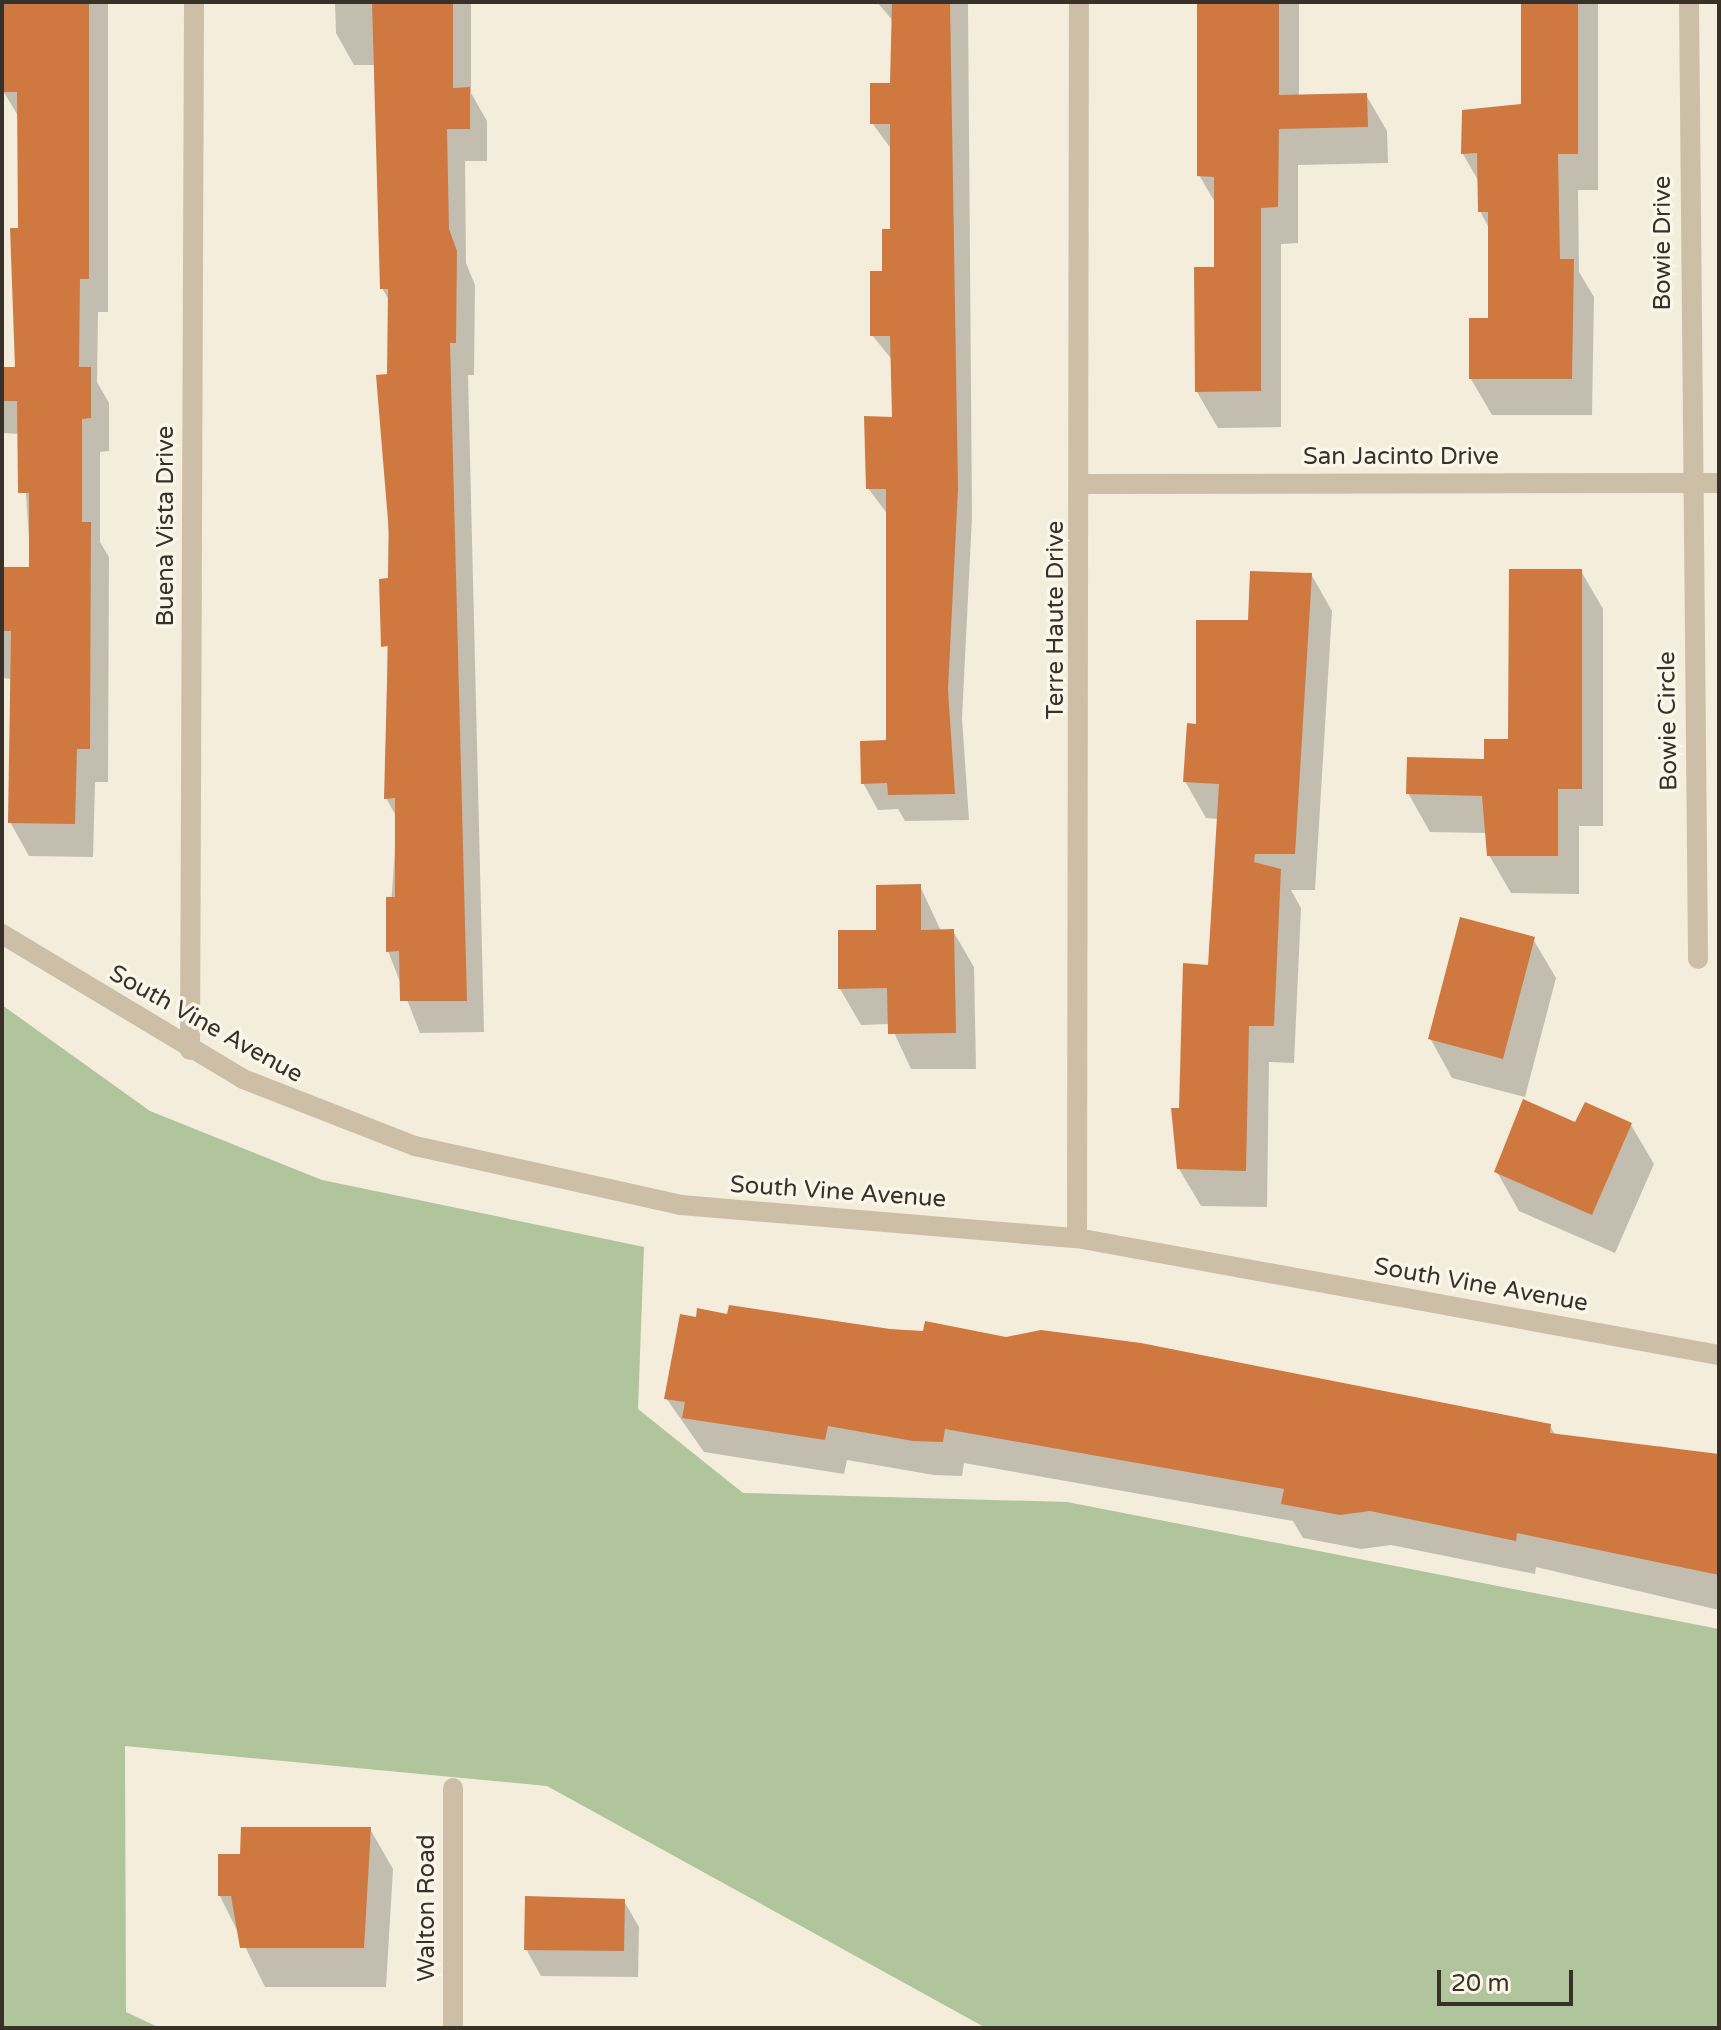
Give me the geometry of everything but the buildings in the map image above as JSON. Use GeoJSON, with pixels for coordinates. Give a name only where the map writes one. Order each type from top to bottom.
{"type":"FeatureCollection","features":[{"type":"Feature","properties":{"kind":"street","name":"Buena Vista Drive"},"geometry":{"type":"LineString","coordinates":[[190,1050],[194,2]]}},
{"type":"Feature","properties":{"kind":"street","name":"Terre Haute Drive"},"geometry":{"type":"LineString","coordinates":[[1077,1238],[1083,484],[1079,2]]}},
{"type":"Feature","properties":{"kind":"street","name":"Bowie Drive"},"geometry":{"type":"LineString","coordinates":[[1689,2],[1690,483]]}},
{"type":"Feature","properties":{"kind":"street","name":"Bowie Circle"},"geometry":{"type":"LineString","coordinates":[[1690,483],[1698,959]]}},
{"type":"Feature","properties":{"kind":"street","name":"San Jacinto Drive"},"geometry":{"type":"LineString","coordinates":[[1083,484],[1719,483]]}},
{"type":"Feature","properties":{"kind":"street","name":"South Vine Avenue"},"geometry":{"type":"LineString","coordinates":[[2,934],[190,1050],[367,1133],[610,1191],[749,1214],[1077,1238],[1719,1355]]}},
{"type":"Feature","properties":{"kind":"street","name":"Walton Road"},"geometry":{"type":"LineString","coordinates":[[453,1788],[453,2028]]}},
{"type":"Feature","properties":{"kind":"green space"},"geometry":{"type":"Polygon","coordinates":[[[2,1005],[150,1111],[322,1180],[644,1247],[638,1409],[743,1493],[1067,1502],[1719,1629],[1719,2028],[986,2028],[547,1786],[125,1746],[126,2012],[160,2028],[2,2028],[2,1005]]]}}]}
